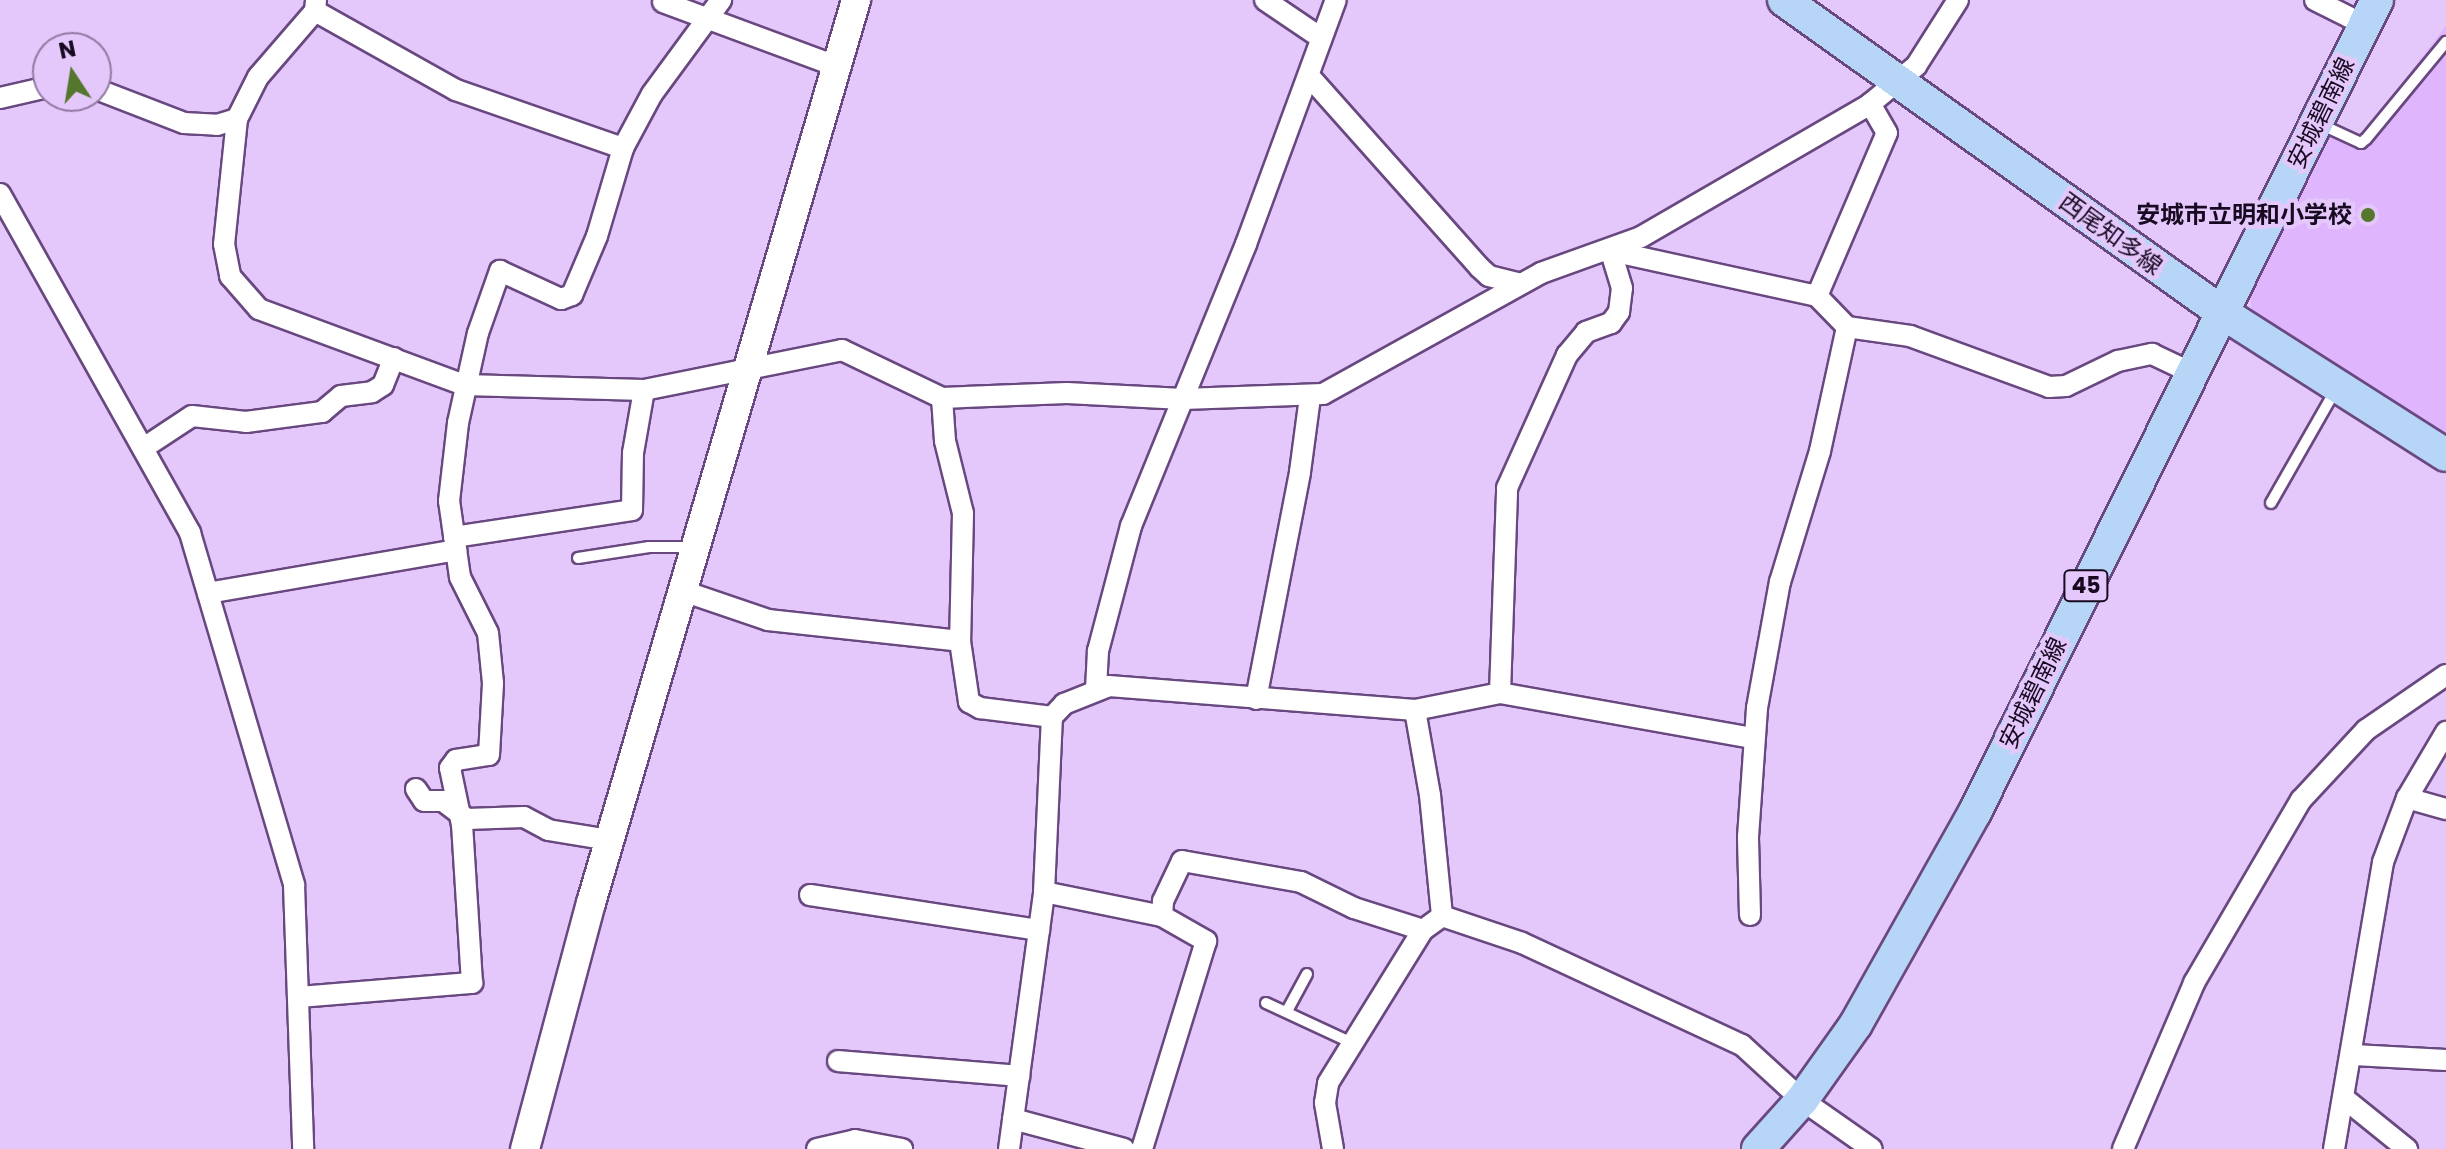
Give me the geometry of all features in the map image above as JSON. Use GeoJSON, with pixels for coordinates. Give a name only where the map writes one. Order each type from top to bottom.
{"type":"FeatureCollection","features":[{"type":"Feature","properties":{"kind":"main road","name":"西尾知多線"},"geometry":{"type":"LineString","coordinates":[[1784,0],[2223,313],[2446,455]]}},
{"type":"Feature","properties":{"kind":"main road","name":"安城碧南線"},"geometry":{"type":"LineString","coordinates":[[1758,1149],[1802,1100],[1856,1024],[1968,826],[2190,372],[2223,313],[2371,12]]}},
{"type":"Feature","properties":{"kind":"street"},"geometry":{"type":"LineString","coordinates":[[525,1149],[610,840],[856,0]]}},
{"type":"Feature","properties":{"kind":"street"},"geometry":{"type":"LineString","coordinates":[[1265,0],[1321,38]]}},
{"type":"Feature","properties":{"kind":"street"},"geometry":{"type":"LineString","coordinates":[[1096,689],[1098,651],[1131,526],[1309,76],[1336,0]]}},
{"type":"Feature","properties":{"kind":"street"},"geometry":{"type":"LineString","coordinates":[[623,148],[456,90],[315,5],[258,77],[237,119],[224,244],[236,287],[259,309],[465,385],[644,390],[746,373],[842,350],[942,398],[1067,393],[1183,399],[1310,397],[1336,388],[1520,284],[1611,251],[1870,104],[1926,54],[1958,0]]}},
{"type":"Feature","properties":{"kind":"street"},"geometry":{"type":"LineString","coordinates":[[2315,0],[2371,12]]}},
{"type":"Feature","properties":{"kind":"street"},"geometry":{"type":"LineString","coordinates":[[663,2],[716,9],[836,66]]}},
{"type":"Feature","properties":{"kind":"street"},"geometry":{"type":"LineString","coordinates":[[456,814],[450,768],[456,760],[489,755],[494,737],[488,633],[484,616],[465,592],[449,501],[465,385],[500,271],[561,299],[572,295],[597,236],[623,148],[652,94],[716,9]]}},
{"type":"Feature","properties":{"kind":"street"},"geometry":{"type":"LineString","coordinates":[[1309,76],[1479,267],[1489,276],[1520,284]]}},
{"type":"Feature","properties":{"kind":"street"},"geometry":{"type":"LineString","coordinates":[[0,98],[32,91]]}},
{"type":"Feature","properties":{"kind":"street"},"geometry":{"type":"LineString","coordinates":[[112,95],[184,123],[217,125],[237,119]]}},
{"type":"Feature","properties":{"kind":"street"},"geometry":{"type":"LineString","coordinates":[[1817,296],[1887,133],[1870,104]]}},
{"type":"Feature","properties":{"kind":"street"},"geometry":{"type":"LineString","coordinates":[[0,194],[184,516],[294,885],[303,1149]]}},
{"type":"Feature","properties":{"kind":"street"},"geometry":{"type":"LineString","coordinates":[[1611,251],[1817,296],[1847,327],[1910,336],[2058,388],[2118,361],[2152,354],[2190,372]]}},
{"type":"Feature","properties":{"kind":"street"},"geometry":{"type":"LineString","coordinates":[[1500,693],[1507,488],[1567,355],[1586,332],[1611,323],[1619,312],[1622,288],[1611,251]]}},
{"type":"Feature","properties":{"kind":"street"},"geometry":{"type":"LineString","coordinates":[[1750,915],[1753,738],[1780,582],[1820,451],[1847,327]]}},
{"type":"Feature","properties":{"kind":"street"},"geometry":{"type":"LineString","coordinates":[[145,447],[192,416],[246,422],[322,412],[341,396],[372,392],[383,385],[394,358]]}},
{"type":"Feature","properties":{"kind":"street"},"geometry":{"type":"LineString","coordinates":[[208,593],[632,510],[633,453],[644,390]]}},
{"type":"Feature","properties":{"kind":"street"},"geometry":{"type":"LineString","coordinates":[[1256,699],[1300,472],[1310,397]]}},
{"type":"Feature","properties":{"kind":"street"},"geometry":{"type":"LineString","coordinates":[[942,398],[943,431],[963,513],[960,641],[966,692],[973,706],[1052,717]]}},
{"type":"Feature","properties":{"kind":"street"},"geometry":{"type":"LineString","coordinates":[[683,591],[768,620],[960,641]]}},
{"type":"Feature","properties":{"kind":"street"},"geometry":{"type":"LineString","coordinates":[[2123,1149],[2194,983],[2301,800],[2366,730],[2446,675]]}},
{"type":"Feature","properties":{"kind":"street"},"geometry":{"type":"LineString","coordinates":[[1009,1149],[1044,892],[1052,717],[1064,704],[1096,689],[1121,686],[1415,710],[1500,693],[1753,738]]}},
{"type":"Feature","properties":{"kind":"street"},"geometry":{"type":"LineString","coordinates":[[1415,710],[1430,795],[1442,916]]}},
{"type":"Feature","properties":{"kind":"street"},"geometry":{"type":"LineString","coordinates":[[2334,1149],[2354,1055],[2373,905],[2407,798],[2446,732]]}},
{"type":"Feature","properties":{"kind":"street"},"geometry":{"type":"LineString","coordinates":[[300,997],[472,983],[462,825],[443,801],[424,801],[416,789]]}},
{"type":"Feature","properties":{"kind":"street"},"geometry":{"type":"LineString","coordinates":[[2407,798],[2446,809]]}},
{"type":"Feature","properties":{"kind":"street"},"geometry":{"type":"LineString","coordinates":[[456,814],[467,819],[535,819],[548,830],[610,840]]}},
{"type":"Feature","properties":{"kind":"street"},"geometry":{"type":"LineString","coordinates":[[1162,916],[1163,901],[1182,861],[1301,882],[1354,908],[1423,930]]}},
{"type":"Feature","properties":{"kind":"street"},"geometry":{"type":"LineString","coordinates":[[1044,892],[1162,916],[1203,936],[1206,949],[1142,1149]]}},
{"type":"Feature","properties":{"kind":"street"},"geometry":{"type":"LineString","coordinates":[[810,895],[1039,930]]}},
{"type":"Feature","properties":{"kind":"street"},"geometry":{"type":"LineString","coordinates":[[1442,916],[1522,943],[1742,1045],[1802,1100],[1872,1149]]}},
{"type":"Feature","properties":{"kind":"street"},"geometry":{"type":"LineString","coordinates":[[1333,1149],[1325,1093],[1352,1043],[1423,930],[1442,916]]}},
{"type":"Feature","properties":{"kind":"street"},"geometry":{"type":"LineString","coordinates":[[2354,1055],[2446,1060]]}},
{"type":"Feature","properties":{"kind":"street"},"geometry":{"type":"LineString","coordinates":[[838,1061],[1019,1076]]}},
{"type":"Feature","properties":{"kind":"street"},"geometry":{"type":"LineString","coordinates":[[2345,1099],[2407,1149]]}},
{"type":"Feature","properties":{"kind":"street"},"geometry":{"type":"LineString","coordinates":[[1013,1119],[1097,1138],[1124,1149]]}},
{"type":"Feature","properties":{"kind":"street"},"geometry":{"type":"LineString","coordinates":[[817,1149],[855,1140],[902,1149]]}},
{"type":"Feature","properties":{"kind":"lane"},"geometry":{"type":"LineString","coordinates":[[2316,122],[2361,143],[2446,42]]}},
{"type":"Feature","properties":{"kind":"lane"},"geometry":{"type":"LineString","coordinates":[[2271,503],[2338,386]]}},
{"type":"Feature","properties":{"kind":"lane"},"geometry":{"type":"LineString","coordinates":[[578,558],[649,547],[695,547]]}},
{"type":"Feature","properties":{"kind":"lane"},"geometry":{"type":"LineString","coordinates":[[1287,1011],[1307,974]]}},
{"type":"Feature","properties":{"kind":"lane"},"geometry":{"type":"LineString","coordinates":[[1266,1003],[1352,1043]]}},
{"type":"Feature","properties":{"kind":"shaded area","name":"安城市立明和小学校"},"geometry":{"type":"Polygon","coordinates":[[[2446,26],[2446,443],[2252,317],[2250,294],[2335,125],[2361,136],[2446,26]]]}},
{"type":"Feature","properties":{"kind":"place","name":"安城市立明和小学校"},"geometry":{"type":"Point","coordinates":[2368,215]}}]}
